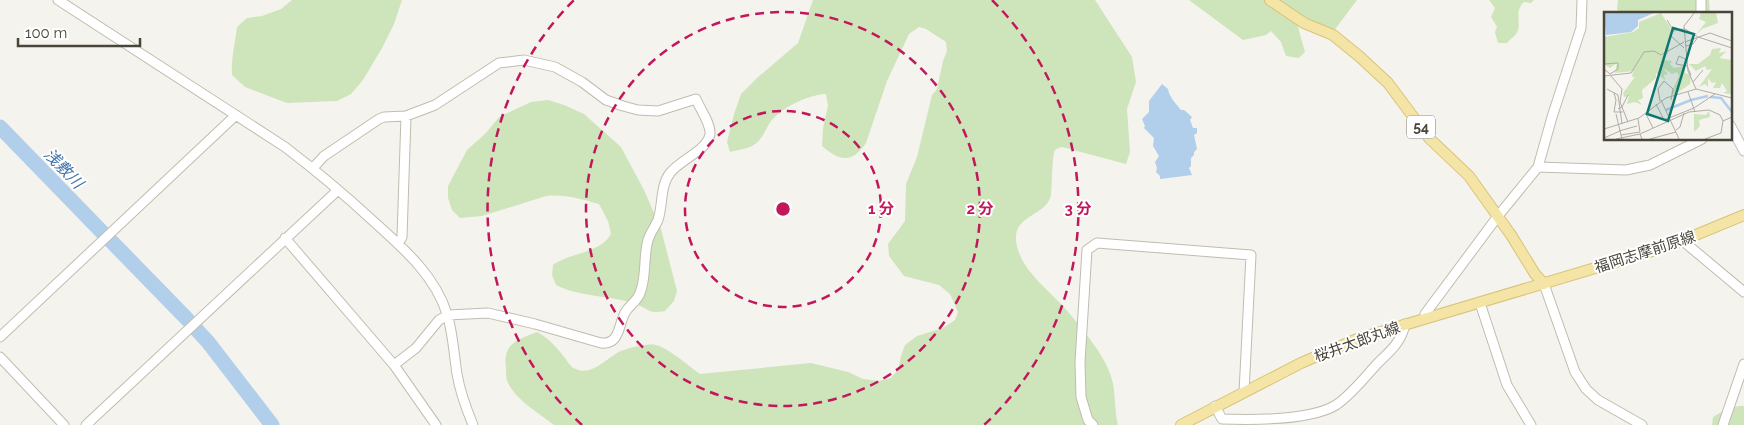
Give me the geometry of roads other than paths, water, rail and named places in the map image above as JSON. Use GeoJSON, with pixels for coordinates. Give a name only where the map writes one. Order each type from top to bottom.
{"type":"FeatureCollection","features":[{"type":"Feature","properties":{"kind":"main road","name":"54"},"geometry":{"type":"LineString","coordinates":[[1270,0],[1304,23],[1333,35],[1388,83],[1429,138],[1469,176],[1498,216],[1535,274],[1544,284]]}},
{"type":"Feature","properties":{"kind":"main road","name":"福岡志摩前原線"},"geometry":{"type":"LineString","coordinates":[[1544,284],[1683,241],[1744,215]]}},
{"type":"Feature","properties":{"kind":"main road","name":"桜井太郎丸線"},"geometry":{"type":"LineString","coordinates":[[1181,425],[1215,406],[1332,349],[1381,331],[1544,284]]}},
{"type":"Feature","properties":{"kind":"street"},"geometry":{"type":"LineString","coordinates":[[58,0],[236,115],[313,168],[419,265],[437,289],[448,315],[458,376],[464,401],[473,425]]}},
{"type":"Feature","properties":{"kind":"street"},"geometry":{"type":"LineString","coordinates":[[1426,318],[1425,314],[1498,216],[1538,167],[1581,28],[1582,0]]}},
{"type":"Feature","properties":{"kind":"street"},"geometry":{"type":"LineString","coordinates":[[313,168],[324,156],[378,119],[406,116],[434,105],[499,63],[524,60],[555,68],[582,82],[606,100],[638,110],[658,111],[696,99],[710,129],[705,146],[678,164],[669,174],[664,186],[658,220],[648,238],[640,294],[626,311],[614,341],[601,343],[488,313],[448,315],[439,320],[416,348],[394,365]]}},
{"type":"Feature","properties":{"kind":"street"},"geometry":{"type":"LineString","coordinates":[[0,337],[236,115]]}},
{"type":"Feature","properties":{"kind":"street"},"geometry":{"type":"LineString","coordinates":[[398,244],[402,237],[406,116]]}},
{"type":"Feature","properties":{"kind":"street"},"geometry":{"type":"LineString","coordinates":[[1732,130],[1744,151]]}},
{"type":"Feature","properties":{"kind":"street"},"geometry":{"type":"LineString","coordinates":[[1538,167],[1626,170],[1650,165],[1700,140]]}},
{"type":"Feature","properties":{"kind":"street"},"geometry":{"type":"LineString","coordinates":[[86,425],[338,190]]}},
{"type":"Feature","properties":{"kind":"street"},"geometry":{"type":"LineString","coordinates":[[285,238],[394,365],[436,425]]}},
{"type":"Feature","properties":{"kind":"street"},"geometry":{"type":"LineString","coordinates":[[1683,241],[1744,292]]}},
{"type":"Feature","properties":{"kind":"street"},"geometry":{"type":"LineString","coordinates":[[1092,425],[1088,420],[1081,397],[1080,362],[1087,250],[1097,243],[1251,255],[1244,392]]}},
{"type":"Feature","properties":{"kind":"street"},"geometry":{"type":"LineString","coordinates":[[1544,284],[1575,372],[1586,389],[1598,400],[1642,425]]}},
{"type":"Feature","properties":{"kind":"street"},"geometry":{"type":"LineString","coordinates":[[1480,303],[1507,385],[1531,425]]}},
{"type":"Feature","properties":{"kind":"street"},"geometry":{"type":"LineString","coordinates":[[1215,406],[1222,418],[1245,420],[1316,413],[1336,405],[1402,337],[1405,324]]}},
{"type":"Feature","properties":{"kind":"street"},"geometry":{"type":"LineString","coordinates":[[0,357],[64,425]]}},
{"type":"Feature","properties":{"kind":"street"},"geometry":{"type":"LineString","coordinates":[[1724,425],[1744,364]]}},
{"type":"Feature","properties":{"kind":"water"},"geometry":{"type":"Polygon","coordinates":[[[1162,84],[1168,89],[1171,98],[1181,110],[1184,110],[1192,117],[1190,120],[1193,128],[1197,128],[1197,133],[1194,135],[1197,149],[1191,158],[1191,166],[1189,168],[1192,175],[1160,179],[1156,172],[1155,162],[1159,156],[1153,146],[1154,138],[1144,128],[1142,119],[1149,112],[1149,101],[1162,84]]]}},
{"type":"Feature","properties":{"kind":"waterway","name":"浅敷川"},"geometry":{"type":"LineString","coordinates":[[0,127],[103,233]]}},
{"type":"Feature","properties":{"kind":"waterway","name":"浅敷川"},"geometry":{"type":"LineString","coordinates":[[109,239],[188,320]]}},
{"type":"Feature","properties":{"kind":"waterway","name":"浅敷川"},"geometry":{"type":"LineString","coordinates":[[196,329],[272,425]]}}]}
